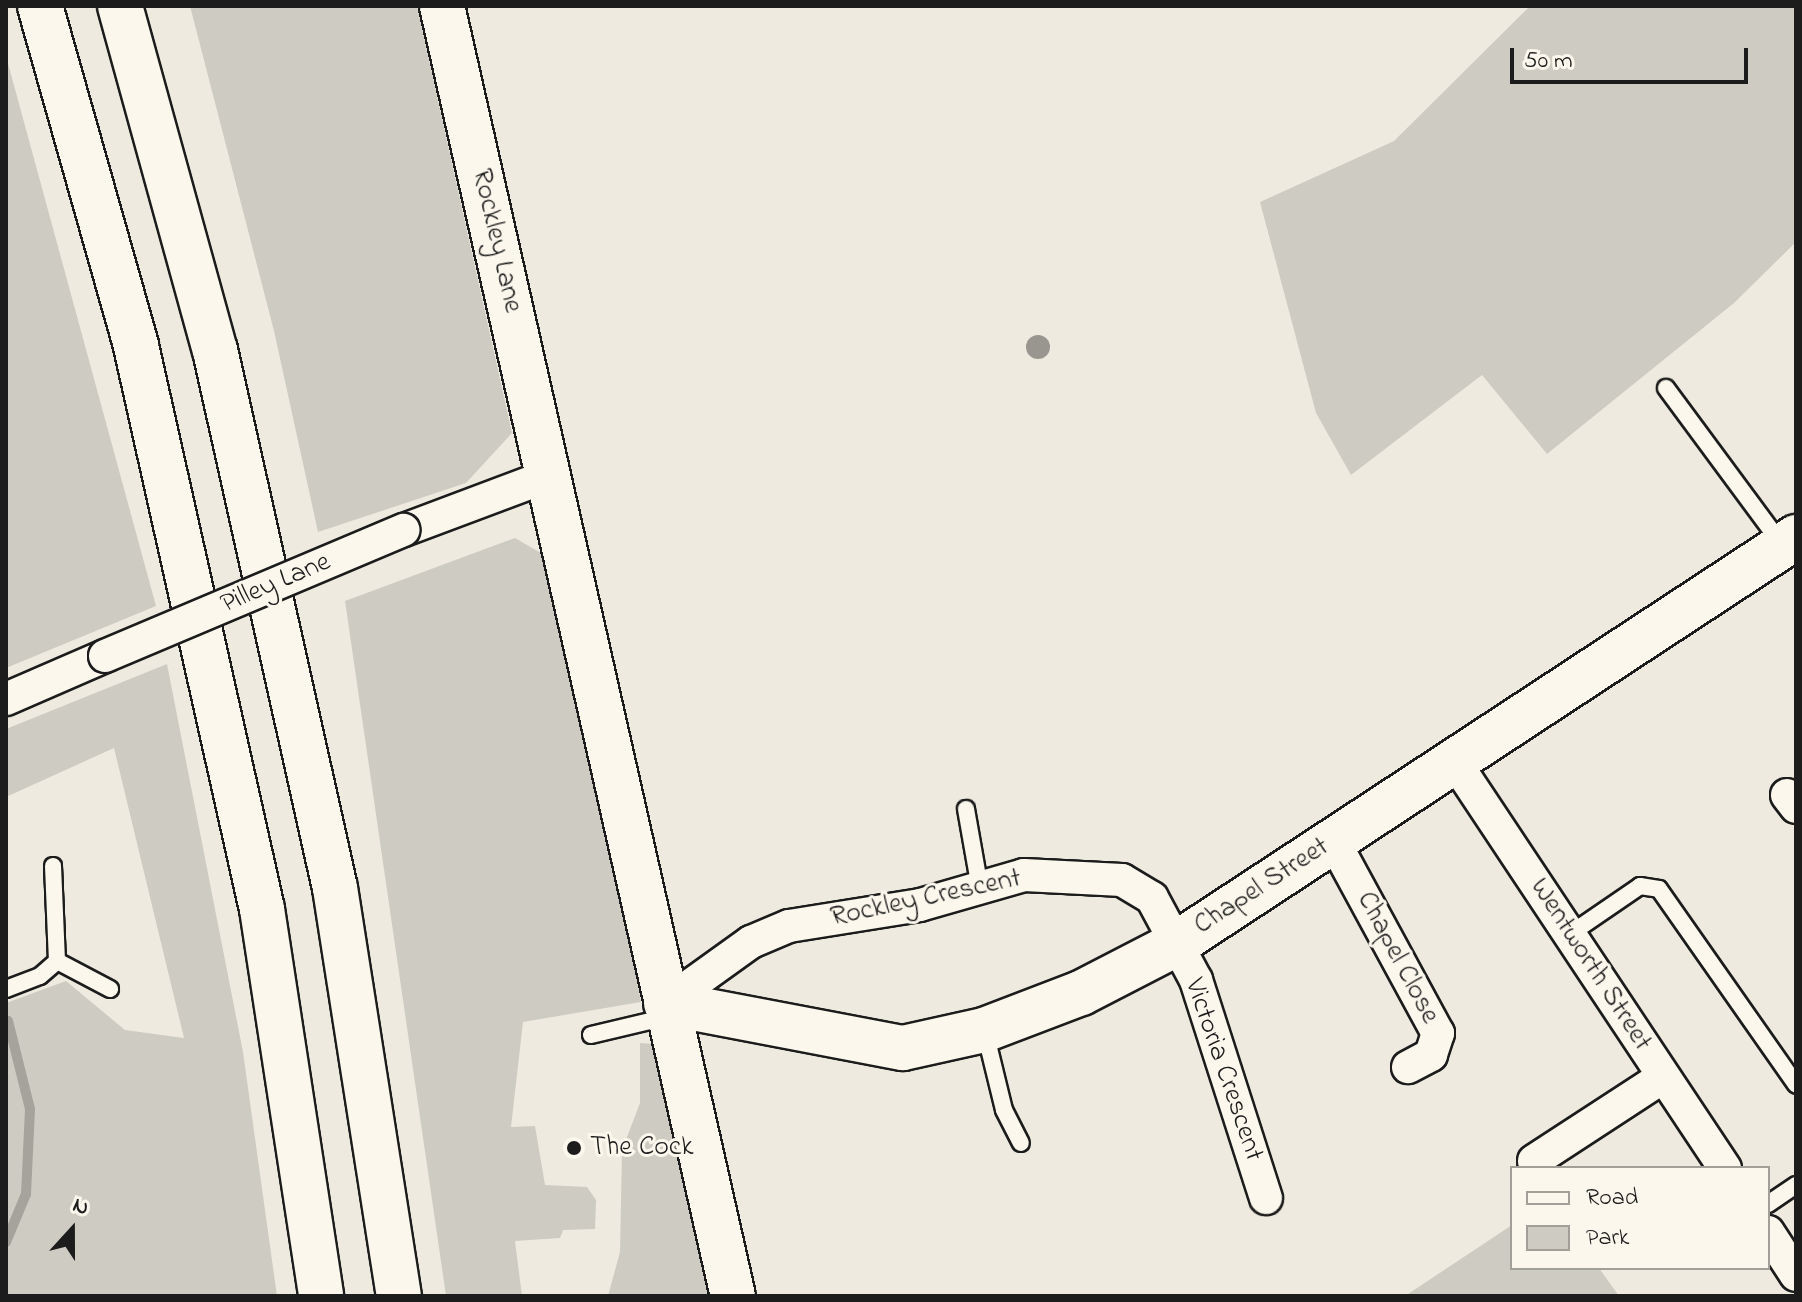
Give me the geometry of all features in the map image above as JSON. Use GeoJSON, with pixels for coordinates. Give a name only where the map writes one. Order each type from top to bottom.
{"type":"FeatureCollection","features":[{"type":"Feature","properties":{"kind":"main road"},"geometry":{"type":"LineString","coordinates":[[40,6],[136,346],[262,909],[321,1296]]}},
{"type":"Feature","properties":{"kind":"main road"},"geometry":{"type":"LineString","coordinates":[[120,6],[215,350],[335,888],[399,1296]]}},
{"type":"Feature","properties":{"kind":"main road","name":"Rockley Lane"},"geometry":{"type":"LineString","coordinates":[[442,6],[733,1296]]}},
{"type":"Feature","properties":{"kind":"main road","name":"Chapel Street"},"geometry":{"type":"LineString","coordinates":[[667,1010],[903,1048],[984,1030],[1081,993],[1176,944],[1789,542]]}},
{"type":"Feature","properties":{"kind":"street","name":"Pilley Lane"},"geometry":{"type":"LineString","coordinates":[[6,699],[404,530],[548,476]]}},
{"type":"Feature","properties":{"kind":"street","name":"Wentworth Street"},"geometry":{"type":"LineString","coordinates":[[1455,762],[1724,1166]]}},
{"type":"Feature","properties":{"kind":"street","name":"Chapel Close"},"geometry":{"type":"LineString","coordinates":[[1333,840],[1438,1033],[1431,1055],[1408,1067]]}},
{"type":"Feature","properties":{"kind":"street","name":"Rockley Crescent"},"geometry":{"type":"LineString","coordinates":[[667,1010],[751,942],[789,926],[920,905],[1024,875],[1122,880],[1152,898],[1176,944]]}},
{"type":"Feature","properties":{"kind":"street","name":"Victoria Crescent"},"geometry":{"type":"LineString","coordinates":[[1176,944],[1196,980],[1266,1198]]}},
{"type":"Feature","properties":{"kind":"street"},"geometry":{"type":"LineString","coordinates":[[1534,1161],[1663,1077]]}},
{"type":"Feature","properties":{"kind":"street"},"geometry":{"type":"LineString","coordinates":[[1770,1235],[1794,1268]]}},
{"type":"Feature","properties":{"kind":"lane"},"geometry":{"type":"LineString","coordinates":[[1666,388],[1789,542]]}},
{"type":"Feature","properties":{"kind":"lane"},"geometry":{"type":"LineString","coordinates":[[966,809],[980,888]]}},
{"type":"Feature","properties":{"kind":"lane"},"geometry":{"type":"LineString","coordinates":[[53,866],[57,961]]}},
{"type":"Feature","properties":{"kind":"lane"},"geometry":{"type":"LineString","coordinates":[[1570,934],[1640,886],[1659,889],[1796,1085]]}},
{"type":"Feature","properties":{"kind":"lane"},"geometry":{"type":"LineString","coordinates":[[6,989],[40,976],[57,961]]}},
{"type":"Feature","properties":{"kind":"lane"},"geometry":{"type":"LineString","coordinates":[[57,961],[110,989]]}},
{"type":"Feature","properties":{"kind":"lane"},"geometry":{"type":"LineString","coordinates":[[591,1035],[667,1010]]}},
{"type":"Feature","properties":{"kind":"lane"},"geometry":{"type":"LineString","coordinates":[[984,1030],[1004,1110],[1021,1143]]}},
{"type":"Feature","properties":{"kind":"lane"},"geometry":{"type":"LineString","coordinates":[[1770,1203],[1796,1185]]}},
{"type":"Feature","properties":{"kind":"green space"},"geometry":{"type":"Polygon","coordinates":[[[190,6],[417,6],[512,433],[466,483],[318,532],[274,331],[190,6]]]}},
{"type":"Feature","properties":{"kind":"green space"},"geometry":{"type":"Polygon","coordinates":[[[1530,6],[1796,6],[1796,242],[1734,303],[1547,454],[1482,375],[1351,475],[1316,413],[1260,202],[1394,141],[1530,6]]]}},
{"type":"Feature","properties":{"kind":"green space"},"geometry":{"type":"Polygon","coordinates":[[[6,56],[156,606],[6,668],[6,56]]]}},
{"type":"Feature","properties":{"kind":"green space"},"geometry":{"type":"Polygon","coordinates":[[[515,538],[546,556],[597,766],[641,1002],[523,1022],[511,1127],[535,1126],[545,1185],[587,1187],[596,1200],[595,1229],[563,1230],[560,1238],[515,1241],[522,1296],[446,1296],[345,601],[515,538]]]}},
{"type":"Feature","properties":{"kind":"green space"},"geometry":{"type":"Polygon","coordinates":[[[167,664],[243,1052],[277,1296],[6,1296],[6,1003],[66,981],[125,1030],[184,1038],[114,748],[6,797],[6,729],[167,664]]]}},
{"type":"Feature","properties":{"kind":"green space"},"geometry":{"type":"Polygon","coordinates":[[[640,1043],[655,1044],[714,1296],[608,1296],[620,1252],[622,1150],[640,1103],[640,1043]]]}},
{"type":"Feature","properties":{"kind":"green space"},"geometry":{"type":"Polygon","coordinates":[[[1510,1226],[1510,1270],[1600,1270],[1619,1296],[1405,1296],[1510,1226]]]}},
{"type":"Feature","properties":{"kind":"waterway"},"geometry":{"type":"LineString","coordinates":[[6,1242],[26,1194],[30,1109],[8,1021]]}},
{"type":"Feature","properties":{"kind":"place","name":"The Cock"},"geometry":{"type":"Point","coordinates":[574,1148]}}]}
